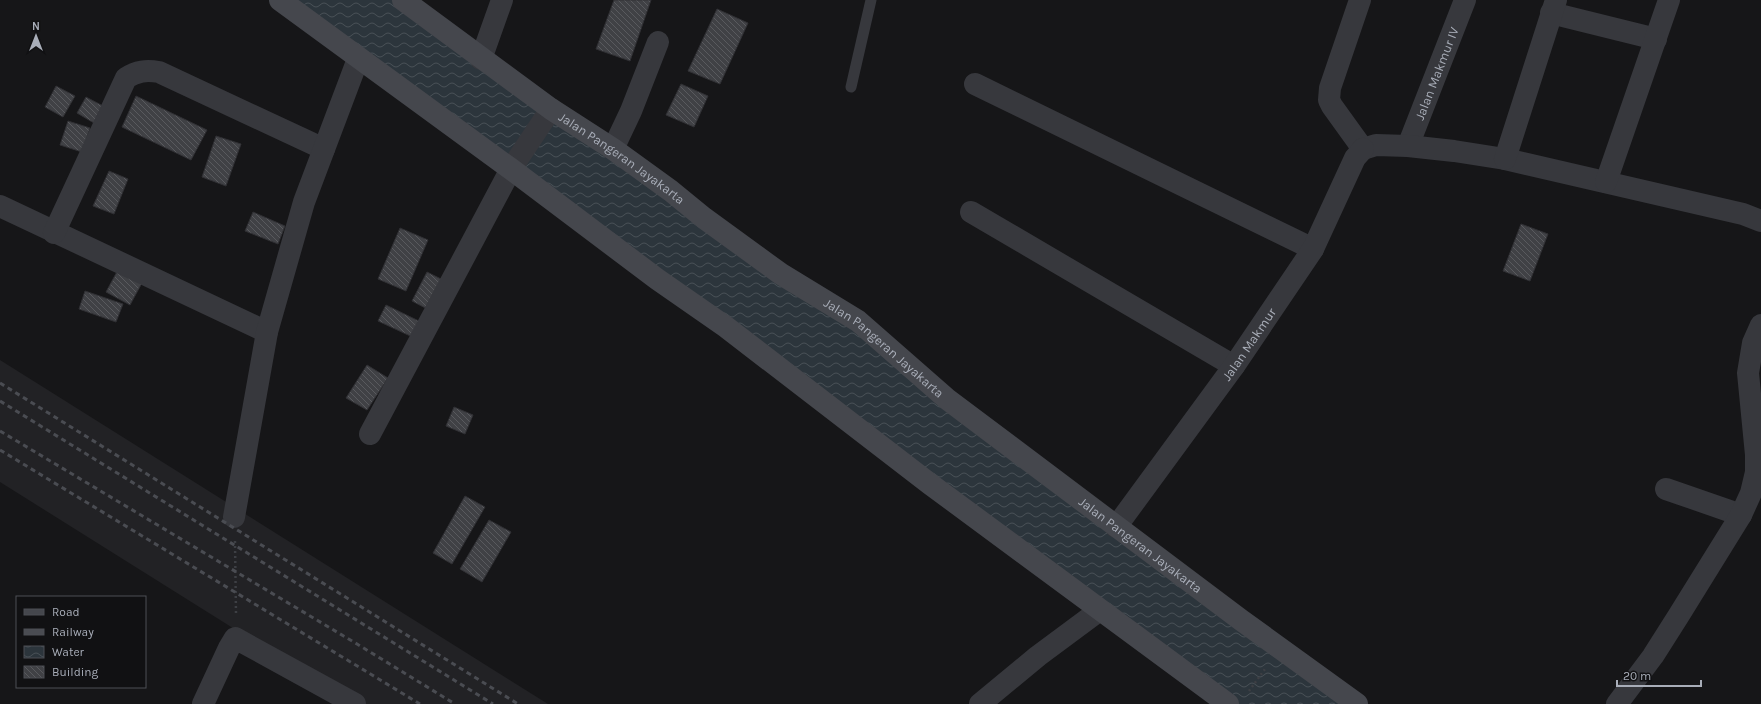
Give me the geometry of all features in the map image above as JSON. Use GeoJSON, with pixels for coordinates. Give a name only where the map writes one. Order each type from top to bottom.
{"type":"FeatureCollection","features":[{"type":"Feature","properties":{"kind":"street"},"geometry":{"type":"LineString","coordinates":[[280,0],[358,59],[516,162],[657,279],[726,327],[900,462],[1228,704]]}},
{"type":"Feature","properties":{"kind":"street","name":"Jalan Pangeran Jayakarta"},"geometry":{"type":"LineString","coordinates":[[403,0],[481,59],[549,114],[612,149],[782,274],[858,321],[906,365],[947,399],[1241,620],[1357,704]]}},
{"type":"Feature","properties":{"kind":"street"},"geometry":{"type":"LineString","coordinates":[[481,59],[502,0]]}},
{"type":"Feature","properties":{"kind":"street"},"geometry":{"type":"LineString","coordinates":[[1360,0],[1330,88],[1329,100],[1363,149],[1376,145],[1408,146],[1505,159],[1743,214],[1761,221]]}},
{"type":"Feature","properties":{"kind":"street","name":"Jalan Makmur IV"},"geometry":{"type":"LineString","coordinates":[[1408,146],[1465,0]]}},
{"type":"Feature","properties":{"kind":"street"},"geometry":{"type":"LineString","coordinates":[[1606,182],[1669,0]]}},
{"type":"Feature","properties":{"kind":"street"},"geometry":{"type":"LineString","coordinates":[[1505,159],[1554,6],[1656,39]]}},
{"type":"Feature","properties":{"kind":"street"},"geometry":{"type":"LineString","coordinates":[[612,149],[631,111],[658,42]]}},
{"type":"Feature","properties":{"kind":"street"},"geometry":{"type":"LineString","coordinates":[[234,517],[267,332],[304,202],[358,59]]}},
{"type":"Feature","properties":{"kind":"street"},"geometry":{"type":"LineString","coordinates":[[54,233],[126,78],[134,73],[146,70],[160,72],[324,149]]}},
{"type":"Feature","properties":{"kind":"street"},"geometry":{"type":"LineString","coordinates":[[975,84],[1313,249]]}},
{"type":"Feature","properties":{"kind":"street"},"geometry":{"type":"LineString","coordinates":[[370,434],[516,162],[549,114]]}},
{"type":"Feature","properties":{"kind":"street","name":"Jalan Makmur"},"geometry":{"type":"LineString","coordinates":[[1116,527],[1234,366],[1313,249],[1355,158],[1363,149]]}},
{"type":"Feature","properties":{"kind":"street"},"geometry":{"type":"LineString","coordinates":[[0,206],[54,233],[267,332]]}},
{"type":"Feature","properties":{"kind":"street"},"geometry":{"type":"LineString","coordinates":[[971,212],[1234,366]]}},
{"type":"Feature","properties":{"kind":"street"},"geometry":{"type":"LineString","coordinates":[[1616,704],[1653,656],[1741,516],[1751,493],[1756,472],[1756,409],[1748,373],[1753,342],[1761,326]]}},
{"type":"Feature","properties":{"kind":"street"},"geometry":{"type":"LineString","coordinates":[[1666,489],[1741,516]]}},
{"type":"Feature","properties":{"kind":"street"},"geometry":{"type":"LineString","coordinates":[[980,704],[1038,656],[1100,610]]}},
{"type":"Feature","properties":{"kind":"street"},"geometry":{"type":"LineString","coordinates":[[203,704],[235,638],[355,704]]}},
{"type":"Feature","properties":{"kind":"lane"},"geometry":{"type":"LineString","coordinates":[[851,87],[871,0]]}},
{"type":"Feature","properties":{"kind":"path"},"geometry":{"type":"LineString","coordinates":[[234,517],[235,638]]}},
{"type":"Feature","properties":{"kind":"path"},"geometry":{"type":"LineString","coordinates":[[1249,690],[1266,668]]}},
{"type":"Feature","properties":{"kind":"shaded area"},"geometry":{"type":"Polygon","coordinates":[[[0,360],[548,704],[354,704],[0,482],[0,360]]]}},
{"type":"Feature","properties":{"kind":"water"},"geometry":{"type":"Polygon","coordinates":[[[280,0],[403,0],[613,149],[1357,704],[1228,704],[280,0]]]}},
{"type":"Feature","properties":{"kind":"building"},"geometry":{"type":"Polygon","coordinates":[[[614,0],[651,0],[630,61],[596,49],[614,0]]]}},
{"type":"Feature","properties":{"kind":"building"},"geometry":{"type":"Polygon","coordinates":[[[717,9],[748,23],[720,84],[688,71],[717,9]]]}},
{"type":"Feature","properties":{"kind":"building"},"geometry":{"type":"Polygon","coordinates":[[[681,84],[708,96],[694,127],[666,115],[681,84]]]}},
{"type":"Feature","properties":{"kind":"building"},"geometry":{"type":"Polygon","coordinates":[[[56,86],[75,96],[63,117],[45,107],[56,86]]]}},
{"type":"Feature","properties":{"kind":"building"},"geometry":{"type":"Polygon","coordinates":[[[136,96],[207,130],[191,160],[122,127],[136,96]]]}},
{"type":"Feature","properties":{"kind":"building"},"geometry":{"type":"Polygon","coordinates":[[[86,97],[103,106],[94,123],[77,113],[86,97]]]}},
{"type":"Feature","properties":{"kind":"building"},"geometry":{"type":"Polygon","coordinates":[[[68,121],[90,128],[82,152],[60,145],[68,121]]]}},
{"type":"Feature","properties":{"kind":"building"},"geometry":{"type":"Polygon","coordinates":[[[216,136],[241,144],[226,186],[202,177],[216,136]]]}},
{"type":"Feature","properties":{"kind":"building"},"geometry":{"type":"Polygon","coordinates":[[[109,171],[128,179],[114,214],[93,206],[109,171]]]}},
{"type":"Feature","properties":{"kind":"building"},"geometry":{"type":"Polygon","coordinates":[[[253,212],[285,226],[278,244],[245,231],[253,212]]]}},
{"type":"Feature","properties":{"kind":"building"},"geometry":{"type":"Polygon","coordinates":[[[1521,224],[1548,234],[1530,281],[1503,271],[1521,224]]]}},
{"type":"Feature","properties":{"kind":"building"},"geometry":{"type":"Polygon","coordinates":[[[400,228],[428,240],[406,291],[378,279],[400,228]]]}},
{"type":"Feature","properties":{"kind":"building"},"geometry":{"type":"Polygon","coordinates":[[[119,268],[143,281],[130,305],[106,292],[119,268]]]}},
{"type":"Feature","properties":{"kind":"building"},"geometry":{"type":"Polygon","coordinates":[[[427,272],[447,282],[433,312],[412,301],[427,272]]]}},
{"type":"Feature","properties":{"kind":"building"},"geometry":{"type":"Polygon","coordinates":[[[85,291],[123,304],[116,322],[79,309],[85,291]]]}},
{"type":"Feature","properties":{"kind":"building"},"geometry":{"type":"Polygon","coordinates":[[[386,305],[427,325],[419,340],[378,321],[386,305]]]}},
{"type":"Feature","properties":{"kind":"building"},"geometry":{"type":"Polygon","coordinates":[[[367,365],[388,378],[367,410],[346,398],[367,365]]]}},
{"type":"Feature","properties":{"kind":"building"},"geometry":{"type":"Polygon","coordinates":[[[454,407],[473,415],[465,434],[446,426],[454,407]]]}},
{"type":"Feature","properties":{"kind":"building"},"geometry":{"type":"Polygon","coordinates":[[[465,496],[485,507],[452,564],[433,553],[465,496]]]}},
{"type":"Feature","properties":{"kind":"building"},"geometry":{"type":"Polygon","coordinates":[[[489,520],[511,532],[482,582],[460,569],[489,520]]]}},
{"type":"Feature","properties":{"kind":"railway"},"geometry":{"type":"LineString","coordinates":[[0,383],[518,704]]}},
{"type":"Feature","properties":{"kind":"railway"},"geometry":{"type":"LineString","coordinates":[[0,401],[493,704]]}},
{"type":"Feature","properties":{"kind":"railway"},"geometry":{"type":"LineString","coordinates":[[0,431],[455,704]]}},
{"type":"Feature","properties":{"kind":"railway"},"geometry":{"type":"LineString","coordinates":[[0,450],[420,704]]}}]}
